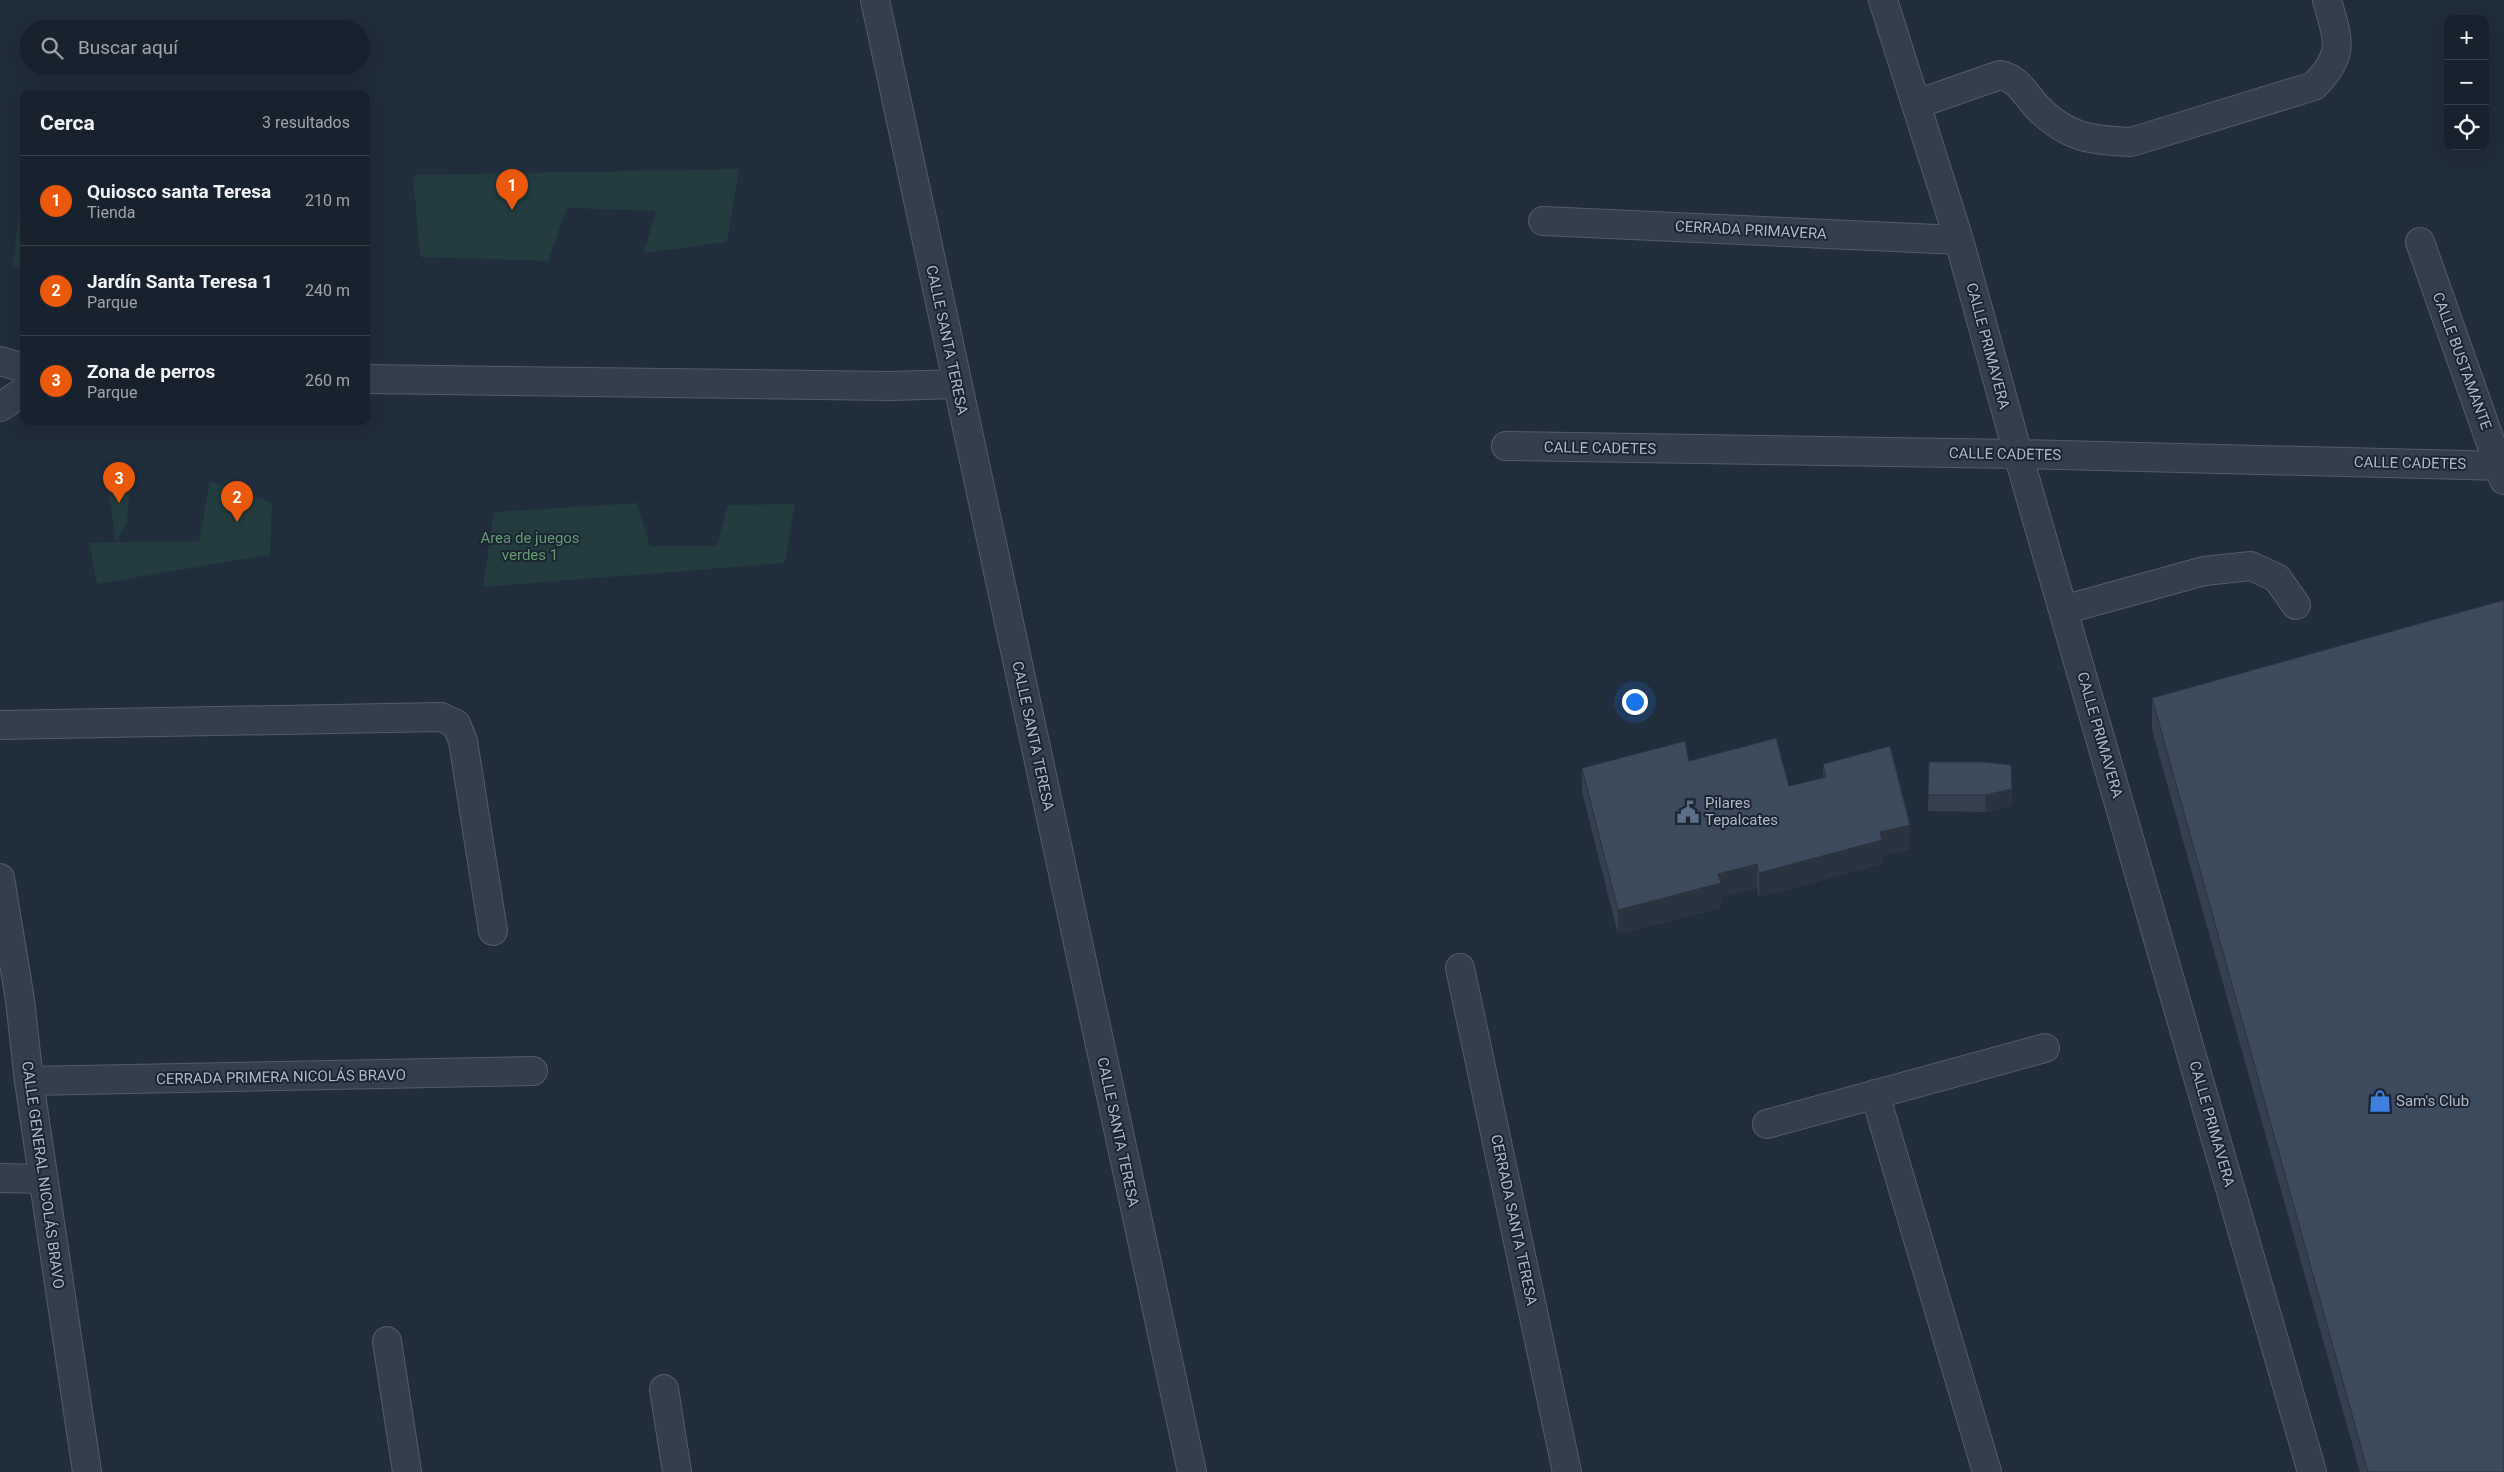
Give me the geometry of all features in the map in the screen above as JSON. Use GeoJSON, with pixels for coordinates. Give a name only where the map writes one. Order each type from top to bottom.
{"type":"FeatureCollection","features":[{"type":"Feature","properties":{"kind":"street","name":"CALLE SANTA TERESA"},"geometry":{"type":"LineString","coordinates":[[875,0],[1192,1472]]}},
{"type":"Feature","properties":{"kind":"street","name":"CALLE PRIMAVERA"},"geometry":{"type":"LineString","coordinates":[[1883,0],[1959,240],[2018,454],[2312,1472]]}},
{"type":"Feature","properties":{"kind":"street"},"geometry":{"type":"LineString","coordinates":[[1917,104],[2000,75],[2010,77],[2018,83],[2037,107],[2070,133],[2100,141],[2131,142],[2296,94],[2314,86],[2327,73],[2336,58],[2338,38],[2327,0]]}},
{"type":"Feature","properties":{"kind":"street","name":"CERRADA PRIMAVERA"},"geometry":{"type":"LineString","coordinates":[[1543,221],[1959,240]]}},
{"type":"Feature","properties":{"kind":"street","name":"CALLE BUSTAMANTE"},"geometry":{"type":"LineString","coordinates":[[2420,242],[2502,471]]}},
{"type":"Feature","properties":{"kind":"street"},"geometry":{"type":"LineString","coordinates":[[0,361],[20,367]]}},
{"type":"Feature","properties":{"kind":"street"},"geometry":{"type":"LineString","coordinates":[[370,379],[891,386],[957,384]]}},
{"type":"Feature","properties":{"kind":"street"},"geometry":{"type":"LineString","coordinates":[[0,407],[20,394]]}},
{"type":"Feature","properties":{"kind":"street","name":"CALLE CADETES"},"geometry":{"type":"LineString","coordinates":[[1506,446],[2018,454],[2502,471]]}},
{"type":"Feature","properties":{"kind":"street"},"geometry":{"type":"LineString","coordinates":[[2063,610],[2204,571],[2251,566],[2277,578],[2296,605]]}},
{"type":"Feature","properties":{"kind":"street"},"geometry":{"type":"LineString","coordinates":[[0,725],[441,717],[456,724],[463,741],[493,931]]}},
{"type":"Feature","properties":{"kind":"street","name":"CALLE GENERAL NICOLÁS BRAVO"},"geometry":{"type":"LineString","coordinates":[[0,878],[10,1000],[29,1081],[87,1472]]}},
{"type":"Feature","properties":{"kind":"street","name":"CERRADA SANTA TERESA"},"geometry":{"type":"LineString","coordinates":[[1460,968],[1567,1472]]}},
{"type":"Feature","properties":{"kind":"street"},"geometry":{"type":"LineString","coordinates":[[1767,1124],[2045,1048]]}},
{"type":"Feature","properties":{"kind":"street","name":"CERRADA PRIMERA NICOLÁS BRAVO"},"geometry":{"type":"LineString","coordinates":[[29,1081],[533,1071]]}},
{"type":"Feature","properties":{"kind":"street"},"geometry":{"type":"LineString","coordinates":[[1875,1094],[1987,1472]]}},
{"type":"Feature","properties":{"kind":"street"},"geometry":{"type":"LineString","coordinates":[[0,1178],[43,1179]]}},
{"type":"Feature","properties":{"kind":"street"},"geometry":{"type":"LineString","coordinates":[[387,1341],[407,1472]]}},
{"type":"Feature","properties":{"kind":"street"},"geometry":{"type":"LineString","coordinates":[[664,1389],[677,1472]]}},
{"type":"Feature","properties":{"kind":"green space"},"geometry":{"type":"Polygon","coordinates":[[[739,169],[727,242],[644,253],[656,211],[567,208],[548,261],[420,257],[413,175],[739,169]]]}},
{"type":"Feature","properties":{"kind":"green space"},"geometry":{"type":"Polygon","coordinates":[[[20,206],[20,267],[12,270],[20,206]]]}},
{"type":"Feature","properties":{"kind":"green space"},"geometry":{"type":"Polygon","coordinates":[[[107,479],[130,483],[127,522],[116,542],[107,479]]]}},
{"type":"Feature","properties":{"kind":"green space"},"geometry":{"type":"Polygon","coordinates":[[[210,481],[272,503],[270,555],[97,584],[89,543],[199,541],[210,481]]]}},
{"type":"Feature","properties":{"kind":"green space","name":"Area de juegos verdes 1"},"geometry":{"type":"Polygon","coordinates":[[[637,503],[650,546],[717,546],[728,505],[795,504],[785,563],[483,587],[494,512],[637,503]]]}},
{"type":"Feature","properties":{"kind":"building","name":"Sam's Club"},"geometry":{"type":"Polygon","coordinates":[[[2504,600],[2504,1472],[2368,1472],[2152,698],[2504,600]]]}},
{"type":"Feature","properties":{"kind":"building"},"geometry":{"type":"Polygon","coordinates":[[[1776,738],[1789,786],[1826,777],[1823,764],[1890,746],[1910,825],[1880,832],[1882,840],[1759,873],[1757,864],[1718,874],[1721,883],[1618,910],[1582,768],[1685,741],[1689,761],[1776,738]]]}},
{"type":"Feature","properties":{"kind":"building"},"geometry":{"type":"Polygon","coordinates":[[[1929,762],[1985,762],[2011,765],[2012,789],[1985,795],[1928,795],[1929,762]]]}},
{"type":"Feature","properties":{"kind":"place","name":"Quiosco santa Teresa"},"geometry":{"type":"Point","coordinates":[512,210]}},
{"type":"Feature","properties":{"kind":"place","name":"Zona de perros"},"geometry":{"type":"Point","coordinates":[119,503]}},
{"type":"Feature","properties":{"kind":"place","name":"Jardín Santa Teresa 1"},"geometry":{"type":"Point","coordinates":[237,522]}},
{"type":"Feature","properties":{"kind":"place","name":"Pilares Tepalcates"},"geometry":{"type":"Point","coordinates":[1688,812]}},
{"type":"Feature","properties":{"kind":"place","name":"Sam's Club"},"geometry":{"type":"Point","coordinates":[2380,1101]}}]}
